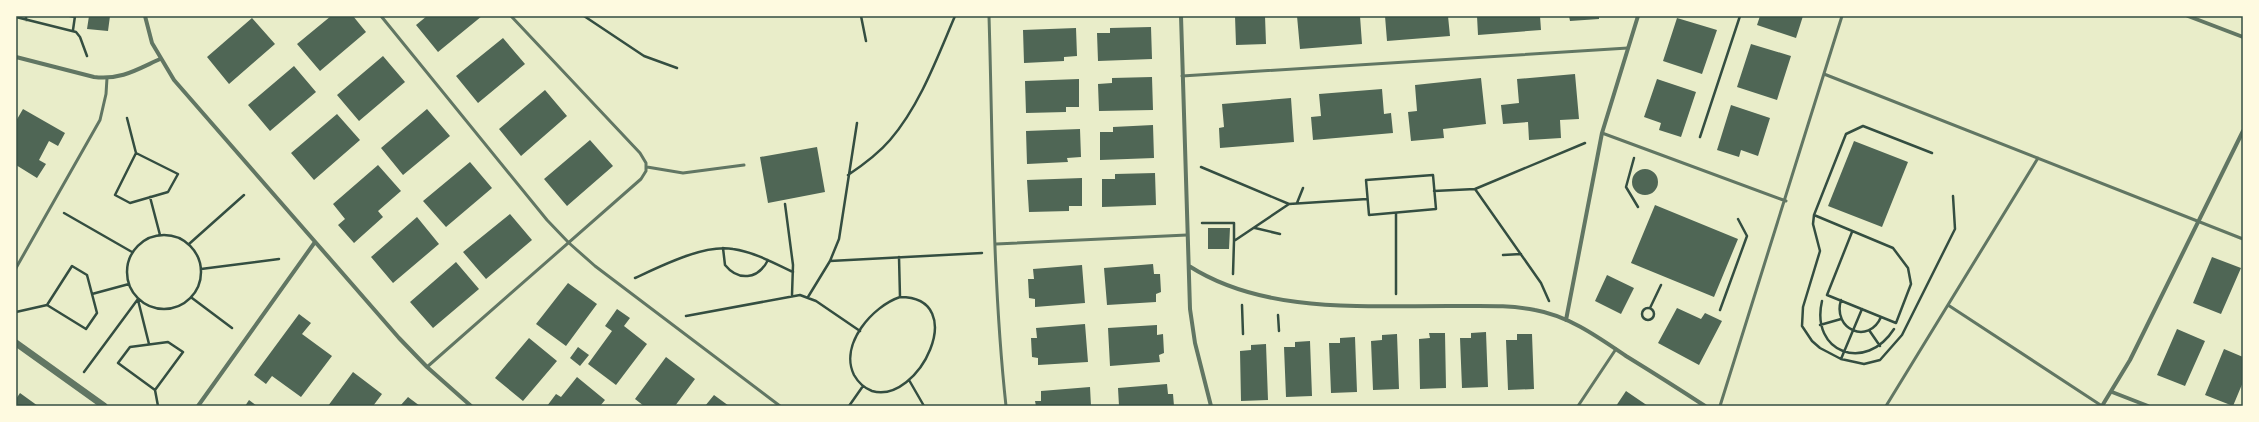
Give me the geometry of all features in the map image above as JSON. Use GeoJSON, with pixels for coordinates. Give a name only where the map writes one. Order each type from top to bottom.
{"type":"FeatureCollection","features":[{"type":"Feature","properties":{"kind":"street"},"geometry":{"type":"LineString","coordinates":[[145,16],[152,43],[160,59],[196,106],[426,367],[471,406]]}},
{"type":"Feature","properties":{"kind":"street"},"geometry":{"type":"LineString","coordinates":[[1180,16],[1187,236],[1192,326],[1211,406]]}},
{"type":"Feature","properties":{"kind":"street"},"geometry":{"type":"LineString","coordinates":[[1566,320],[1602,133],[1638,16]]}},
{"type":"Feature","properties":{"kind":"street"},"geometry":{"type":"LineString","coordinates":[[2188,16],[2243,37]]}},
{"type":"Feature","properties":{"kind":"street"},"geometry":{"type":"LineString","coordinates":[[16,56],[94,77],[107,78],[119,77],[160,59]]}},
{"type":"Feature","properties":{"kind":"street"},"geometry":{"type":"LineString","coordinates":[[2102,406],[2112,392],[2243,131]]}},
{"type":"Feature","properties":{"kind":"street"},"geometry":{"type":"LineString","coordinates":[[198,406],[315,242]]}},
{"type":"Feature","properties":{"kind":"street"},"geometry":{"type":"LineString","coordinates":[[1189,266],[1204,275],[1233,286],[1270,297],[1302,302],[1517,307],[1554,315],[1566,320],[1616,349],[1705,406]]}},
{"type":"Feature","properties":{"kind":"street"},"geometry":{"type":"LineString","coordinates":[[16,343],[104,406]]}},
{"type":"Feature","properties":{"kind":"street"},"geometry":{"type":"LineString","coordinates":[[2112,392],[2148,406]]}},
{"type":"Feature","properties":{"kind":"lane"},"geometry":{"type":"LineString","coordinates":[[381,16],[506,172],[569,244],[595,266],[780,406]]}},
{"type":"Feature","properties":{"kind":"lane"},"geometry":{"type":"LineString","coordinates":[[426,367],[569,244],[641,179],[647,167],[637,150],[511,16]]}},
{"type":"Feature","properties":{"kind":"lane"},"geometry":{"type":"LineString","coordinates":[[989,16],[996,244],[1002,368],[1006,406]]}},
{"type":"Feature","properties":{"kind":"lane"},"geometry":{"type":"LineString","coordinates":[[1720,406],[1786,201],[1842,16]]}},
{"type":"Feature","properties":{"kind":"lane"},"geometry":{"type":"LineString","coordinates":[[1182,76],[1628,48]]}},
{"type":"Feature","properties":{"kind":"lane"},"geometry":{"type":"LineString","coordinates":[[1824,74],[2243,239]]}},
{"type":"Feature","properties":{"kind":"lane"},"geometry":{"type":"LineString","coordinates":[[16,268],[100,120],[106,94],[107,78]]}},
{"type":"Feature","properties":{"kind":"lane"},"geometry":{"type":"LineString","coordinates":[[1602,133],[1786,201]]}},
{"type":"Feature","properties":{"kind":"lane"},"geometry":{"type":"LineString","coordinates":[[1886,406],[2038,158]]}},
{"type":"Feature","properties":{"kind":"lane"},"geometry":{"type":"LineString","coordinates":[[647,167],[683,173],[744,165]]}},
{"type":"Feature","properties":{"kind":"lane"},"geometry":{"type":"LineString","coordinates":[[996,244],[1187,236]]}},
{"type":"Feature","properties":{"kind":"lane"},"geometry":{"type":"LineString","coordinates":[[1948,305],[2102,406]]}},
{"type":"Feature","properties":{"kind":"lane"},"geometry":{"type":"LineString","coordinates":[[1578,406],[1616,349]]}},
{"type":"Feature","properties":{"kind":"path"},"geometry":{"type":"LineString","coordinates":[[70,16],[75,16],[72,30]]}},
{"type":"Feature","properties":{"kind":"path"},"geometry":{"type":"LineString","coordinates":[[584,16],[644,56],[677,68]]}},
{"type":"Feature","properties":{"kind":"path"},"geometry":{"type":"LineString","coordinates":[[861,16],[866,41]]}},
{"type":"Feature","properties":{"kind":"path"},"geometry":{"type":"LineString","coordinates":[[848,176],[882,149],[904,121],[928,78],[955,16]]}},
{"type":"Feature","properties":{"kind":"path"},"geometry":{"type":"LineString","coordinates":[[1700,137],[1740,16]]}},
{"type":"Feature","properties":{"kind":"path"},"geometry":{"type":"LineString","coordinates":[[16,17],[72,30],[80,37],[87,56]]}},
{"type":"Feature","properties":{"kind":"path"},"geometry":{"type":"LineString","coordinates":[[127,118],[136,153],[115,194],[130,202],[168,192],[178,174],[136,153]]}},
{"type":"Feature","properties":{"kind":"path"},"geometry":{"type":"LineString","coordinates":[[808,297],[830,261],[839,239],[856,123]]}},
{"type":"Feature","properties":{"kind":"path"},"geometry":{"type":"LineString","coordinates":[[1932,153],[1863,126],[1846,134],[1814,215],[1813,224],[1820,251],[1803,307],[1802,326],[1812,341],[1820,348],[1841,359],[1864,364],[1871,363],[1886,354],[1902,335],[1955,229],[1953,196]]}},
{"type":"Feature","properties":{"kind":"path"},"geometry":{"type":"LineString","coordinates":[[1434,191],[1475,189],[1585,143]]}},
{"type":"Feature","properties":{"kind":"path"},"geometry":{"type":"LineString","coordinates":[[1637,146],[1626,187],[1638,207]]}},
{"type":"Feature","properties":{"kind":"path"},"geometry":{"type":"LineString","coordinates":[[1201,167],[1289,204]]}},
{"type":"Feature","properties":{"kind":"path"},"geometry":{"type":"LineString","coordinates":[[1432,174],[1436,209],[1369,215],[1367,199],[1366,180],[1432,174]]}},
{"type":"Feature","properties":{"kind":"path"},"geometry":{"type":"LineString","coordinates":[[1297,203],[1303,188]]}},
{"type":"Feature","properties":{"kind":"path"},"geometry":{"type":"LineString","coordinates":[[1475,189],[1541,283],[1554,315]]}},
{"type":"Feature","properties":{"kind":"path"},"geometry":{"type":"LineString","coordinates":[[189,244],[244,195]]}},
{"type":"Feature","properties":{"kind":"path"},"geometry":{"type":"LineString","coordinates":[[150,197],[160,235]]}},
{"type":"Feature","properties":{"kind":"path"},"geometry":{"type":"LineString","coordinates":[[1234,241],[1289,204],[1367,199]]}},
{"type":"Feature","properties":{"kind":"path"},"geometry":{"type":"LineString","coordinates":[[785,204],[793,272],[792,295]]}},
{"type":"Feature","properties":{"kind":"path"},"geometry":{"type":"LineString","coordinates":[[64,213],[132,252]]}},
{"type":"Feature","properties":{"kind":"path"},"geometry":{"type":"LineString","coordinates":[[1396,213],[1396,305]]}},
{"type":"Feature","properties":{"kind":"path"},"geometry":{"type":"LineString","coordinates":[[1814,215],[1892,248],[1910,272],[1911,284],[1896,322],[1827,295],[1852,232]]}},
{"type":"Feature","properties":{"kind":"path"},"geometry":{"type":"LineString","coordinates":[[1720,310],[1746,236],[1738,219]]}},
{"type":"Feature","properties":{"kind":"path"},"geometry":{"type":"LineString","coordinates":[[1202,223],[1234,223],[1233,286]]}},
{"type":"Feature","properties":{"kind":"path"},"geometry":{"type":"LineString","coordinates":[[1254,228],[1280,234]]}},
{"type":"Feature","properties":{"kind":"path"},"geometry":{"type":"LineString","coordinates":[[138,299],[148,306],[159,310],[171,309],[183,305],[192,298],[199,288],[201,269],[197,253],[189,244],[178,237],[160,235],[141,242],[132,252],[127,264],[129,284],[138,299],[149,344]]}},
{"type":"Feature","properties":{"kind":"path"},"geometry":{"type":"LineString","coordinates":[[635,278],[678,260],[723,248],[744,251],[793,272]]}},
{"type":"Feature","properties":{"kind":"path"},"geometry":{"type":"LineString","coordinates":[[723,248],[725,264],[736,275],[744,277],[759,273],[768,260]]}},
{"type":"Feature","properties":{"kind":"path"},"geometry":{"type":"LineString","coordinates":[[830,261],[982,253]]}},
{"type":"Feature","properties":{"kind":"path"},"geometry":{"type":"LineString","coordinates":[[1503,255],[1521,254]]}},
{"type":"Feature","properties":{"kind":"path"},"geometry":{"type":"LineString","coordinates":[[899,257],[900,296]]}},
{"type":"Feature","properties":{"kind":"path"},"geometry":{"type":"LineString","coordinates":[[201,269],[279,259]]}},
{"type":"Feature","properties":{"kind":"path"},"geometry":{"type":"LineString","coordinates":[[16,312],[47,305],[86,329],[97,313],[87,275],[72,266],[47,305]]}},
{"type":"Feature","properties":{"kind":"path"},"geometry":{"type":"LineString","coordinates":[[92,294],[129,284]]}},
{"type":"Feature","properties":{"kind":"path"},"geometry":{"type":"LineString","coordinates":[[1650,308],[1661,285]]}},
{"type":"Feature","properties":{"kind":"path"},"geometry":{"type":"LineString","coordinates":[[686,316],[792,295],[808,297],[860,331]]}},
{"type":"Feature","properties":{"kind":"path"},"geometry":{"type":"LineString","coordinates":[[900,296],[910,296],[928,307],[936,322],[936,333],[931,349],[921,366],[909,380],[891,390],[882,392],[863,386],[852,371],[852,350],[860,331],[876,311],[889,300],[900,296]]}},
{"type":"Feature","properties":{"kind":"path"},"geometry":{"type":"LineString","coordinates":[[192,298],[232,328]]}},
{"type":"Feature","properties":{"kind":"path"},"geometry":{"type":"LineString","coordinates":[[84,372],[138,299]]}},
{"type":"Feature","properties":{"kind":"path"},"geometry":{"type":"LineString","coordinates":[[1841,300],[1839,307],[1841,319],[1852,330],[1860,332],[1869,330],[1878,322],[1881,316]]}},
{"type":"Feature","properties":{"kind":"path"},"geometry":{"type":"LineString","coordinates":[[1822,301],[1819,313],[1820,325],[1825,336],[1833,346],[1844,352],[1856,354],[1869,352],[1880,346],[1894,329]]}},
{"type":"Feature","properties":{"kind":"path"},"geometry":{"type":"LineString","coordinates":[[1242,305],[1243,334]]}},
{"type":"Feature","properties":{"kind":"path"},"geometry":{"type":"LineString","coordinates":[[1645,308],[1650,308],[1654,316],[1651,320],[1645,320],[1642,317],[1642,311],[1645,308]]}},
{"type":"Feature","properties":{"kind":"path"},"geometry":{"type":"LineString","coordinates":[[1841,359],[1862,309]]}},
{"type":"Feature","properties":{"kind":"path"},"geometry":{"type":"LineString","coordinates":[[1278,315],[1279,331]]}},
{"type":"Feature","properties":{"kind":"path"},"geometry":{"type":"LineString","coordinates":[[1820,325],[1841,319]]}},
{"type":"Feature","properties":{"kind":"path"},"geometry":{"type":"LineString","coordinates":[[1869,330],[1880,346]]}},
{"type":"Feature","properties":{"kind":"path"},"geometry":{"type":"LineString","coordinates":[[155,390],[183,352],[168,342],[130,347],[118,363],[155,390],[158,406]]}},
{"type":"Feature","properties":{"kind":"path"},"geometry":{"type":"LineString","coordinates":[[909,380],[924,406]]}},
{"type":"Feature","properties":{"kind":"path"},"geometry":{"type":"LineString","coordinates":[[849,406],[863,386]]}},
{"type":"Feature","properties":{"kind":"building"},"geometry":{"type":"Polygon","coordinates":[[[89,16],[110,16],[108,31],[87,29],[89,16]]]}},
{"type":"Feature","properties":{"kind":"building"},"geometry":{"type":"Polygon","coordinates":[[[331,16],[353,16],[366,32],[320,71],[297,44],[331,16]]]}},
{"type":"Feature","properties":{"kind":"building"},"geometry":{"type":"Polygon","coordinates":[[[427,16],[482,16],[438,52],[416,25],[427,16]]]}},
{"type":"Feature","properties":{"kind":"building"},"geometry":{"type":"Polygon","coordinates":[[[1235,16],[1265,16],[1266,44],[1236,45],[1235,16]]]}},
{"type":"Feature","properties":{"kind":"building"},"geometry":{"type":"Polygon","coordinates":[[[1297,16],[1360,16],[1362,44],[1300,49],[1297,16]]]}},
{"type":"Feature","properties":{"kind":"building"},"geometry":{"type":"Polygon","coordinates":[[[1385,16],[1448,16],[1450,36],[1387,41],[1385,16]]]}},
{"type":"Feature","properties":{"kind":"building"},"geometry":{"type":"Polygon","coordinates":[[[1477,16],[1540,16],[1541,30],[1478,35],[1477,16]]]}},
{"type":"Feature","properties":{"kind":"building"},"geometry":{"type":"Polygon","coordinates":[[[1569,16],[1599,16],[1599,19],[1570,21],[1569,16]]]}},
{"type":"Feature","properties":{"kind":"building"},"geometry":{"type":"Polygon","coordinates":[[[1760,16],[1803,16],[1796,38],[1757,25],[1760,16]]]}},
{"type":"Feature","properties":{"kind":"building"},"geometry":{"type":"Polygon","coordinates":[[[252,18],[275,44],[229,84],[207,57],[252,18]]]}},
{"type":"Feature","properties":{"kind":"building"},"geometry":{"type":"Polygon","coordinates":[[[1677,18],[1717,30],[1702,74],[1663,61],[1677,18]]]}},
{"type":"Feature","properties":{"kind":"building"},"geometry":{"type":"Polygon","coordinates":[[[1151,27],[1152,59],[1098,61],[1097,33],[1110,33],[1110,28],[1151,27]]]}},
{"type":"Feature","properties":{"kind":"building"},"geometry":{"type":"Polygon","coordinates":[[[1076,28],[1077,56],[1064,57],[1064,61],[1024,63],[1023,30],[1076,28]]]}},
{"type":"Feature","properties":{"kind":"building"},"geometry":{"type":"Polygon","coordinates":[[[503,38],[525,64],[478,103],[456,76],[503,38]]]}},
{"type":"Feature","properties":{"kind":"building"},"geometry":{"type":"Polygon","coordinates":[[[1751,44],[1791,56],[1777,100],[1737,87],[1751,44]]]}},
{"type":"Feature","properties":{"kind":"building"},"geometry":{"type":"Polygon","coordinates":[[[383,56],[405,82],[359,121],[337,95],[383,56]]]}},
{"type":"Feature","properties":{"kind":"building"},"geometry":{"type":"Polygon","coordinates":[[[294,66],[316,92],[270,131],[248,105],[294,66]]]}},
{"type":"Feature","properties":{"kind":"building"},"geometry":{"type":"Polygon","coordinates":[[[1575,74],[1579,119],[1560,120],[1561,138],[1529,140],[1528,122],[1503,124],[1501,105],[1519,103],[1517,79],[1575,74]]]}},
{"type":"Feature","properties":{"kind":"building"},"geometry":{"type":"Polygon","coordinates":[[[1152,77],[1153,110],[1099,111],[1098,84],[1112,83],[1112,78],[1152,77]]]}},
{"type":"Feature","properties":{"kind":"building"},"geometry":{"type":"Polygon","coordinates":[[[1481,78],[1486,124],[1443,129],[1444,138],[1411,141],[1408,112],[1417,111],[1415,85],[1481,78]]]}},
{"type":"Feature","properties":{"kind":"building"},"geometry":{"type":"Polygon","coordinates":[[[1079,79],[1079,107],[1066,107],[1066,112],[1026,113],[1025,81],[1079,79]]]}},
{"type":"Feature","properties":{"kind":"building"},"geometry":{"type":"Polygon","coordinates":[[[1657,79],[1696,92],[1681,137],[1659,130],[1661,123],[1644,117],[1657,79]]]}},
{"type":"Feature","properties":{"kind":"building"},"geometry":{"type":"Polygon","coordinates":[[[1382,89],[1384,114],[1391,113],[1393,133],[1313,140],[1311,117],[1321,116],[1319,94],[1382,89]]]}},
{"type":"Feature","properties":{"kind":"building"},"geometry":{"type":"Polygon","coordinates":[[[545,90],[567,116],[521,156],[499,129],[545,90]]]}},
{"type":"Feature","properties":{"kind":"building"},"geometry":{"type":"Polygon","coordinates":[[[1291,98],[1294,142],[1220,148],[1219,128],[1224,127],[1222,104],[1291,98]]]}},
{"type":"Feature","properties":{"kind":"building"},"geometry":{"type":"Polygon","coordinates":[[[1731,105],[1770,118],[1758,156],[1741,150],[1739,157],[1717,150],[1731,105]]]}},
{"type":"Feature","properties":{"kind":"building"},"geometry":{"type":"Polygon","coordinates":[[[23,109],[65,133],[58,146],[49,141],[39,160],[46,164],[37,178],[16,165],[16,121],[23,109]]]}},
{"type":"Feature","properties":{"kind":"building"},"geometry":{"type":"Polygon","coordinates":[[[427,109],[450,136],[403,175],[381,148],[427,109]]]}},
{"type":"Feature","properties":{"kind":"building"},"geometry":{"type":"Polygon","coordinates":[[[337,114],[360,140],[314,180],[291,153],[337,114]]]}},
{"type":"Feature","properties":{"kind":"building"},"geometry":{"type":"Polygon","coordinates":[[[1153,125],[1154,158],[1100,160],[1100,132],[1113,132],[1113,127],[1153,125]]]}},
{"type":"Feature","properties":{"kind":"building"},"geometry":{"type":"Polygon","coordinates":[[[1080,129],[1081,157],[1067,158],[1068,162],[1027,164],[1026,131],[1080,129]]]}},
{"type":"Feature","properties":{"kind":"building"},"geometry":{"type":"Polygon","coordinates":[[[590,140],[613,166],[567,206],[544,179],[590,140]]]}},
{"type":"Feature","properties":{"kind":"building"},"geometry":{"type":"Polygon","coordinates":[[[1854,141],[1908,162],[1882,227],[1828,206],[1854,141]]]}},
{"type":"Feature","properties":{"kind":"building"},"geometry":{"type":"Polygon","coordinates":[[[817,147],[825,192],[768,203],[760,157],[817,147]]]}},
{"type":"Feature","properties":{"kind":"building"},"geometry":{"type":"Polygon","coordinates":[[[470,162],[492,188],[446,227],[423,201],[470,162]]]}},
{"type":"Feature","properties":{"kind":"building"},"geometry":{"type":"Polygon","coordinates":[[[378,165],[401,191],[378,211],[383,217],[354,243],[338,225],[345,219],[333,204],[378,165]]]}},
{"type":"Feature","properties":{"kind":"building"},"geometry":{"type":"Polygon","coordinates":[[[1645,169],[1654,173],[1658,182],[1654,191],[1645,195],[1636,191],[1632,182],[1636,173],[1645,169]]]}},
{"type":"Feature","properties":{"kind":"building"},"geometry":{"type":"Polygon","coordinates":[[[1155,173],[1156,205],[1102,207],[1102,179],[1115,179],[1115,174],[1155,173]]]}},
{"type":"Feature","properties":{"kind":"building"},"geometry":{"type":"Polygon","coordinates":[[[1082,178],[1082,206],[1069,206],[1069,211],[1029,212],[1027,180],[1082,178]]]}},
{"type":"Feature","properties":{"kind":"building"},"geometry":{"type":"Polygon","coordinates":[[[1655,205],[1738,239],[1714,297],[1631,263],[1655,205]]]}},
{"type":"Feature","properties":{"kind":"building"},"geometry":{"type":"Polygon","coordinates":[[[510,214],[532,240],[486,279],[463,252],[510,214]]]}},
{"type":"Feature","properties":{"kind":"building"},"geometry":{"type":"Polygon","coordinates":[[[417,217],[439,244],[393,283],[371,257],[417,217]]]}},
{"type":"Feature","properties":{"kind":"building"},"geometry":{"type":"Polygon","coordinates":[[[1208,228],[1230,228],[1229,249],[1208,249],[1208,228]]]}},
{"type":"Feature","properties":{"kind":"building"},"geometry":{"type":"Polygon","coordinates":[[[2212,257],[2241,268],[2221,314],[2193,303],[2212,257]]]}},
{"type":"Feature","properties":{"kind":"building"},"geometry":{"type":"Polygon","coordinates":[[[456,262],[479,289],[433,328],[410,302],[456,262]]]}},
{"type":"Feature","properties":{"kind":"building"},"geometry":{"type":"Polygon","coordinates":[[[1153,264],[1154,274],[1160,274],[1161,292],[1156,294],[1156,302],[1107,305],[1104,268],[1153,264]]]}},
{"type":"Feature","properties":{"kind":"building"},"geometry":{"type":"Polygon","coordinates":[[[1082,265],[1085,303],[1035,307],[1035,299],[1029,298],[1028,279],[1034,279],[1033,269],[1082,265]]]}},
{"type":"Feature","properties":{"kind":"building"},"geometry":{"type":"Polygon","coordinates":[[[1607,275],[1634,288],[1621,314],[1595,301],[1607,275]]]}},
{"type":"Feature","properties":{"kind":"building"},"geometry":{"type":"Polygon","coordinates":[[[568,283],[597,304],[566,346],[536,324],[568,283]]]}},
{"type":"Feature","properties":{"kind":"building"},"geometry":{"type":"Polygon","coordinates":[[[1677,308],[1701,319],[1705,313],[1722,321],[1699,365],[1658,343],[1677,308]]]}},
{"type":"Feature","properties":{"kind":"building"},"geometry":{"type":"Polygon","coordinates":[[[617,309],[630,318],[624,326],[647,344],[616,385],[588,364],[612,331],[605,326],[617,309]]]}},
{"type":"Feature","properties":{"kind":"building"},"geometry":{"type":"Polygon","coordinates":[[[299,314],[311,323],[302,334],[332,356],[301,397],[272,376],[266,384],[254,375],[299,314]]]}},
{"type":"Feature","properties":{"kind":"building"},"geometry":{"type":"Polygon","coordinates":[[[1085,324],[1088,362],[1038,365],[1038,358],[1032,357],[1031,338],[1037,338],[1036,328],[1085,324]]]}},
{"type":"Feature","properties":{"kind":"building"},"geometry":{"type":"Polygon","coordinates":[[[1157,325],[1157,335],[1163,334],[1164,353],[1159,355],[1160,362],[1110,366],[1108,328],[1157,325]]]}},
{"type":"Feature","properties":{"kind":"building"},"geometry":{"type":"Polygon","coordinates":[[[2177,329],[2205,341],[2185,386],[2157,375],[2177,329]]]}},
{"type":"Feature","properties":{"kind":"building"},"geometry":{"type":"Polygon","coordinates":[[[1486,332],[1488,387],[1462,388],[1460,338],[1471,338],[1471,333],[1486,332]]]}},
{"type":"Feature","properties":{"kind":"building"},"geometry":{"type":"Polygon","coordinates":[[[1429,333],[1445,333],[1446,388],[1420,389],[1419,339],[1430,338],[1429,333]]]}},
{"type":"Feature","properties":{"kind":"building"},"geometry":{"type":"Polygon","coordinates":[[[1397,334],[1399,389],[1373,390],[1371,341],[1382,340],[1382,335],[1397,334]]]}},
{"type":"Feature","properties":{"kind":"building"},"geometry":{"type":"Polygon","coordinates":[[[1517,334],[1532,334],[1534,389],[1508,390],[1506,340],[1517,340],[1517,334]]]}},
{"type":"Feature","properties":{"kind":"building"},"geometry":{"type":"Polygon","coordinates":[[[1355,337],[1357,392],[1331,393],[1329,343],[1340,343],[1340,338],[1355,337]]]}},
{"type":"Feature","properties":{"kind":"building"},"geometry":{"type":"Polygon","coordinates":[[[529,338],[557,361],[523,401],[495,378],[529,338]]]}},
{"type":"Feature","properties":{"kind":"building"},"geometry":{"type":"Polygon","coordinates":[[[1310,341],[1312,396],[1286,397],[1284,347],[1295,347],[1295,342],[1310,341]]]}},
{"type":"Feature","properties":{"kind":"building"},"geometry":{"type":"Polygon","coordinates":[[[1266,344],[1268,400],[1241,401],[1240,351],[1251,350],[1251,345],[1266,344]]]}},
{"type":"Feature","properties":{"kind":"building"},"geometry":{"type":"Polygon","coordinates":[[[578,347],[589,355],[580,366],[570,358],[578,347]]]}},
{"type":"Feature","properties":{"kind":"building"},"geometry":{"type":"Polygon","coordinates":[[[2224,349],[2243,357],[2243,382],[2233,406],[2205,395],[2224,349]]]}},
{"type":"Feature","properties":{"kind":"building"},"geometry":{"type":"Polygon","coordinates":[[[666,357],[695,379],[675,406],[644,406],[635,399],[666,357]]]}},
{"type":"Feature","properties":{"kind":"building"},"geometry":{"type":"Polygon","coordinates":[[[353,372],[382,394],[373,406],[328,406],[353,372]]]}},
{"type":"Feature","properties":{"kind":"building"},"geometry":{"type":"Polygon","coordinates":[[[577,377],[605,400],[600,406],[547,406],[556,394],[561,397],[577,377]]]}},
{"type":"Feature","properties":{"kind":"building"},"geometry":{"type":"Polygon","coordinates":[[[1167,384],[1168,394],[1173,394],[1174,406],[1119,406],[1118,388],[1167,384]]]}},
{"type":"Feature","properties":{"kind":"building"},"geometry":{"type":"Polygon","coordinates":[[[1090,387],[1091,406],[1036,406],[1035,401],[1041,401],[1041,391],[1090,387]]]}},
{"type":"Feature","properties":{"kind":"building"},"geometry":{"type":"Polygon","coordinates":[[[1626,391],[1648,406],[1616,406],[1626,391]]]}},
{"type":"Feature","properties":{"kind":"building"},"geometry":{"type":"Polygon","coordinates":[[[20,393],[38,406],[16,406],[16,399],[20,393]]]}},
{"type":"Feature","properties":{"kind":"building"},"geometry":{"type":"Polygon","coordinates":[[[714,395],[729,406],[705,406],[714,395]]]}},
{"type":"Feature","properties":{"kind":"building"},"geometry":{"type":"Polygon","coordinates":[[[408,397],[420,406],[400,406],[408,397]]]}},
{"type":"Feature","properties":{"kind":"building"},"geometry":{"type":"Polygon","coordinates":[[[249,400],[257,406],[245,406],[249,400]]]}}]}
